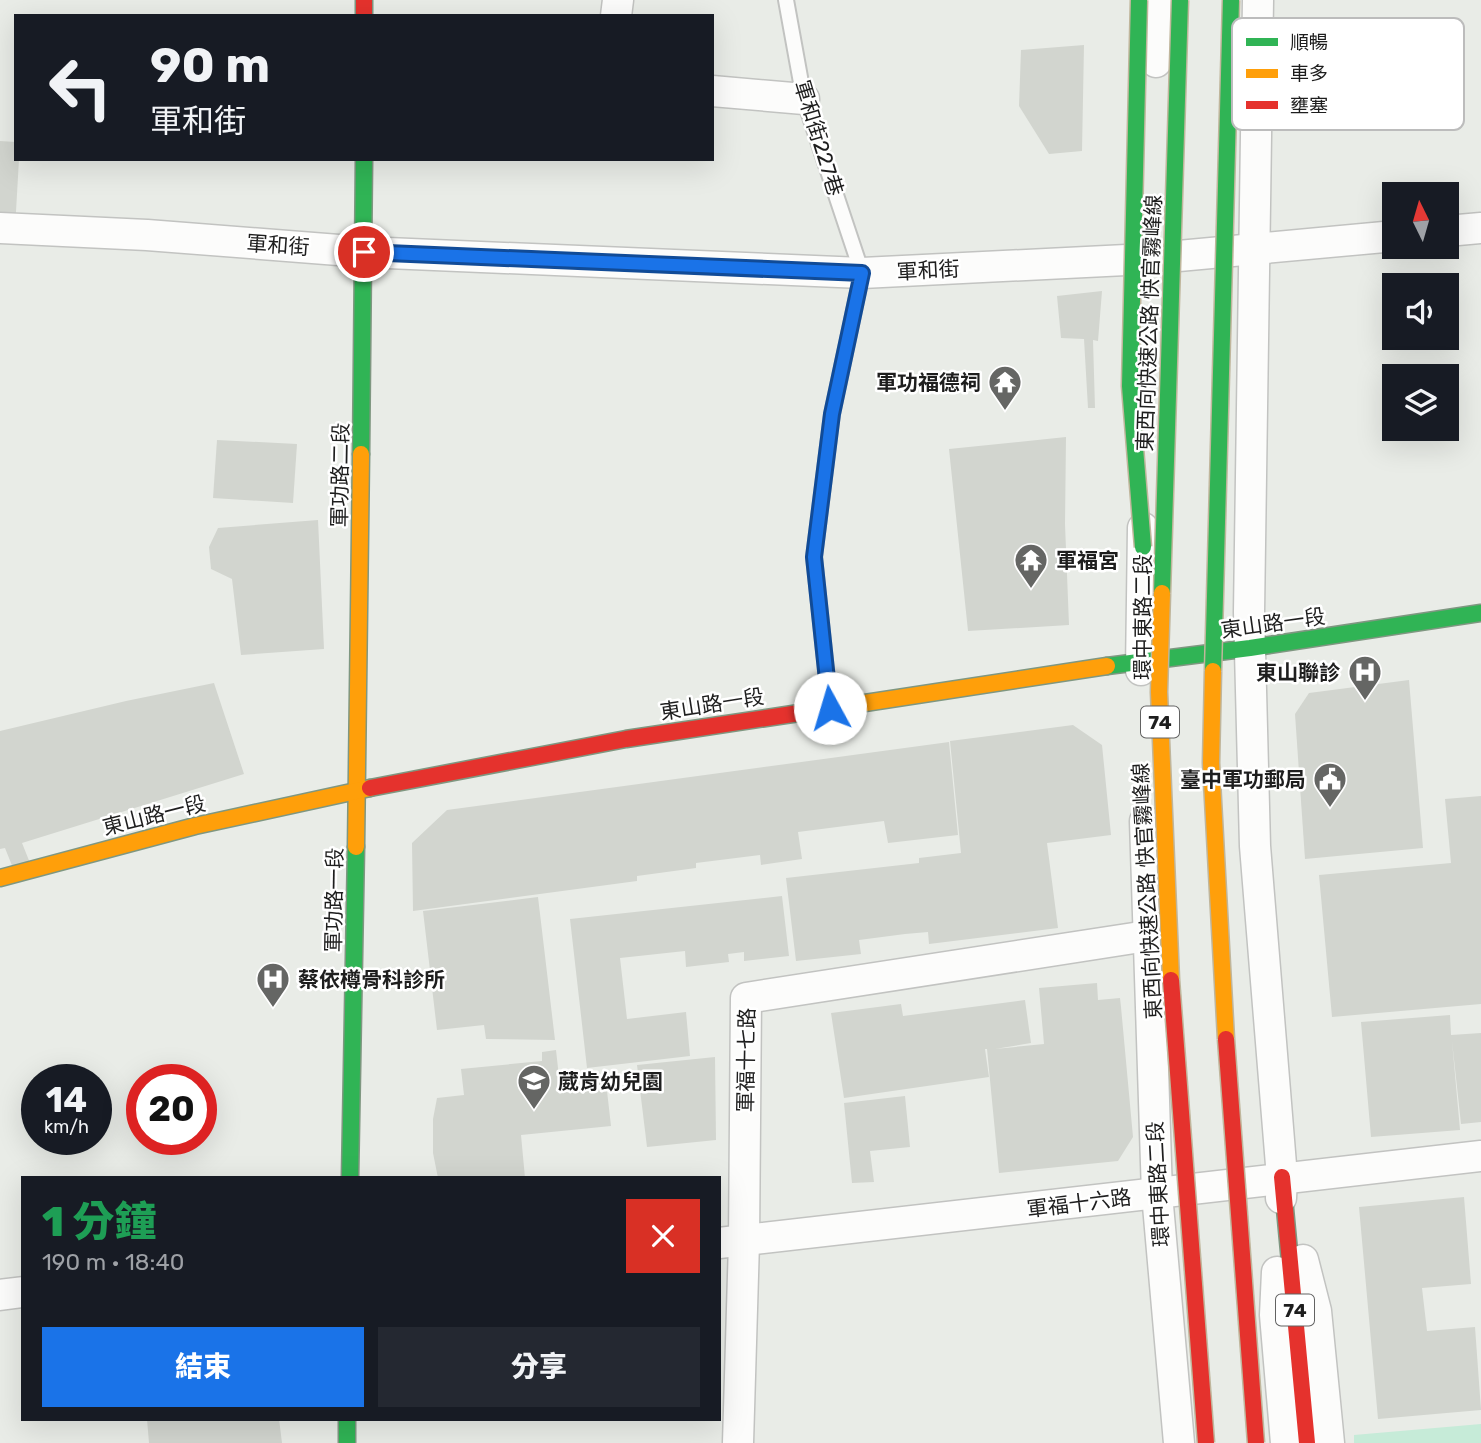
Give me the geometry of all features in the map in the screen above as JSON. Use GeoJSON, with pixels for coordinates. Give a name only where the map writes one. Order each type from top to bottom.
{"type":"FeatureCollection","features":[{"type":"Feature","properties":{"kind":"main road","name":"74"},"geometry":{"type":"LineString","coordinates":[[1139,0],[1130,386],[1139,510],[1159,692]]}},
{"type":"Feature","properties":{"kind":"main road","name":"東西向快速公路 快官霧峰線"},"geometry":{"type":"LineString","coordinates":[[1180,0],[1159,692],[1160,762],[1178,1090],[1206,1443]]}},
{"type":"Feature","properties":{"kind":"main road","name":"74"},"geometry":{"type":"LineString","coordinates":[[1231,0],[1210,762],[1230,1110],[1256,1443]]}},
{"type":"Feature","properties":{"kind":"main road","name":"軍功路二段"},"geometry":{"type":"LineString","coordinates":[[357,791],[364,161]]}},
{"type":"Feature","properties":{"kind":"main road","name":"東山路一段"},"geometry":{"type":"LineString","coordinates":[[0,878],[195,826],[357,791],[626,739],[1481,613]]}},
{"type":"Feature","properties":{"kind":"main road","name":"軍功路一段"},"geometry":{"type":"LineString","coordinates":[[350,1176],[357,791]]}},
{"type":"Feature","properties":{"kind":"main road","name":"74"},"geometry":{"type":"LineString","coordinates":[[1282,1177],[1307,1443]]}},
{"type":"Feature","properties":{"kind":"main road"},"geometry":{"type":"LineString","coordinates":[[347,1421],[347,1443]]}},
{"type":"Feature","properties":{"kind":"street","name":"環中東路二段"},"geometry":{"type":"LineString","coordinates":[[1159,0],[1146,259],[1141,661],[1147,936],[1157,1194],[1179,1443]]}},
{"type":"Feature","properties":{"kind":"street"},"geometry":{"type":"LineString","coordinates":[[1258,0],[1258,18]]}},
{"type":"Feature","properties":{"kind":"street"},"geometry":{"type":"LineString","coordinates":[[714,91],[804,99]]}},
{"type":"Feature","properties":{"kind":"street"},"geometry":{"type":"LineString","coordinates":[[1256,130],[1250,648],[1255,846],[1282,1177],[1275,1315],[1286,1443]]}},
{"type":"Feature","properties":{"kind":"street","name":"軍和街"},"geometry":{"type":"LineString","coordinates":[[0,228],[147,235],[364,252],[862,273],[1146,259],[1382,237]]}},
{"type":"Feature","properties":{"kind":"street"},"geometry":{"type":"LineString","coordinates":[[1460,230],[1481,228]]}},
{"type":"Feature","properties":{"kind":"street","name":"軍福十七路"},"geometry":{"type":"LineString","coordinates":[[738,1443],[732,1243],[746,998],[1147,936]]}},
{"type":"Feature","properties":{"kind":"street","name":"軍福十六路"},"geometry":{"type":"LineString","coordinates":[[732,1243],[1282,1177],[1481,1156]]}},
{"type":"Feature","properties":{"kind":"street"},"geometry":{"type":"LineString","coordinates":[[1282,1177],[1317,1311],[1329,1443]]}},
{"type":"Feature","properties":{"kind":"street"},"geometry":{"type":"LineString","coordinates":[[0,1295],[21,1292]]}},
{"type":"Feature","properties":{"kind":"lane","name":"軍和街227巷"},"geometry":{"type":"LineString","coordinates":[[786,0],[804,99],[862,273]]}},
{"type":"Feature","properties":{"kind":"lane"},"geometry":{"type":"LineString","coordinates":[[830,708],[814,557],[832,414],[862,273]]}},
{"type":"Feature","properties":{"kind":"green space"},"geometry":{"type":"Polygon","coordinates":[[[1481,1424],[1481,1443],[1354,1443],[1354,1435],[1481,1424]]]}},
{"type":"Feature","properties":{"kind":"building"},"geometry":{"type":"Polygon","coordinates":[[[1084,45],[1082,151],[1049,154],[1019,106],[1021,50],[1084,45]]]}},
{"type":"Feature","properties":{"kind":"building"},"geometry":{"type":"Polygon","coordinates":[[[0,141],[14,142],[14,161],[19,161],[15,229],[0,228],[0,141]]]}},
{"type":"Feature","properties":{"kind":"building"},"geometry":{"type":"Polygon","coordinates":[[[1102,291],[1098,341],[1093,340],[1095,408],[1088,408],[1084,339],[1061,338],[1057,296],[1102,291]]]}},
{"type":"Feature","properties":{"kind":"building"},"geometry":{"type":"Polygon","coordinates":[[[1066,437],[1065,524],[1069,625],[968,631],[949,449],[1066,437]]]}},
{"type":"Feature","properties":{"kind":"building"},"geometry":{"type":"Polygon","coordinates":[[[217,440],[297,444],[293,503],[213,498],[217,440]]]}},
{"type":"Feature","properties":{"kind":"building"},"geometry":{"type":"Polygon","coordinates":[[[318,520],[324,649],[241,655],[232,579],[211,569],[209,547],[218,528],[318,520]]]}},
{"type":"Feature","properties":{"kind":"building"},"geometry":{"type":"Polygon","coordinates":[[[1409,680],[1423,848],[1305,859],[1295,714],[1309,693],[1409,680]]]}},
{"type":"Feature","properties":{"kind":"building"},"geometry":{"type":"Polygon","coordinates":[[[214,683],[244,774],[22,843],[32,868],[15,873],[5,848],[0,849],[0,731],[214,683]]]}},
{"type":"Feature","properties":{"kind":"building"},"geometry":{"type":"Polygon","coordinates":[[[1073,725],[1102,745],[1111,835],[1047,843],[1058,928],[929,944],[928,932],[905,934],[859,940],[861,954],[796,961],[786,878],[919,863],[919,858],[961,853],[950,741],[1073,725]]]}},
{"type":"Feature","properties":{"kind":"building"},"geometry":{"type":"Polygon","coordinates":[[[949,742],[958,835],[888,843],[884,821],[798,832],[802,859],[761,865],[760,855],[696,863],[696,868],[637,876],[637,881],[413,911],[412,843],[447,810],[949,742]]]}},
{"type":"Feature","properties":{"kind":"building"},"geometry":{"type":"Polygon","coordinates":[[[1481,796],[1481,1004],[1332,1017],[1319,875],[1451,863],[1445,799],[1481,796]]]}},
{"type":"Feature","properties":{"kind":"building"},"geometry":{"type":"Polygon","coordinates":[[[782,896],[789,956],[744,961],[744,952],[728,954],[729,962],[686,967],[685,951],[620,958],[627,1019],[686,1012],[690,1056],[587,1068],[570,919],[782,896]]]}},
{"type":"Feature","properties":{"kind":"building"},"geometry":{"type":"Polygon","coordinates":[[[538,897],[555,1040],[486,1039],[484,1025],[437,1030],[423,911],[538,897]]]}},
{"type":"Feature","properties":{"kind":"building"},"geometry":{"type":"Polygon","coordinates":[[[1097,983],[1098,1000],[1120,998],[1133,1137],[1118,1161],[999,1173],[987,1049],[989,1077],[844,1098],[831,1013],[901,1004],[903,1016],[1025,1000],[1031,1043],[995,1049],[1044,1044],[1039,988],[1097,983]]]}},
{"type":"Feature","properties":{"kind":"building"},"geometry":{"type":"Polygon","coordinates":[[[1450,1015],[1451,1035],[1481,1033],[1481,1122],[1461,1124],[1452,1041],[1460,1130],[1371,1137],[1361,1022],[1450,1015]]]}},
{"type":"Feature","properties":{"kind":"building","name":"葳肯幼兒園"},"geometry":{"type":"Polygon","coordinates":[[[556,1050],[560,1086],[606,1082],[611,1126],[521,1135],[525,1176],[438,1176],[433,1153],[433,1119],[437,1098],[464,1095],[461,1069],[542,1061],[542,1052],[556,1050]]]}},
{"type":"Feature","properties":{"kind":"building"},"geometry":{"type":"Polygon","coordinates":[[[715,1057],[716,1140],[647,1147],[637,1065],[715,1057]]]}},
{"type":"Feature","properties":{"kind":"building"},"geometry":{"type":"Polygon","coordinates":[[[905,1096],[910,1147],[870,1151],[874,1182],[852,1183],[844,1103],[905,1096]]]}},
{"type":"Feature","properties":{"kind":"building"},"geometry":{"type":"Polygon","coordinates":[[[1464,1197],[1471,1284],[1422,1288],[1427,1331],[1475,1327],[1481,1410],[1378,1419],[1359,1207],[1464,1197]]]}},
{"type":"Feature","properties":{"kind":"building"},"geometry":{"type":"Polygon","coordinates":[[[147,1421],[279,1421],[282,1443],[149,1443],[147,1421]]]}},
{"type":"Feature","properties":{"kind":"traffic: fast"},"geometry":{"type":"LineString","coordinates":[[1139,0],[1130,386],[1143,547]]}},
{"type":"Feature","properties":{"kind":"traffic: fast"},"geometry":{"type":"LineString","coordinates":[[1162,593],[1180,0]]}},
{"type":"Feature","properties":{"kind":"traffic: fast"},"geometry":{"type":"LineString","coordinates":[[1213,671],[1231,0]]}},
{"type":"Feature","properties":{"kind":"traffic: fast"},"geometry":{"type":"LineString","coordinates":[[361,454],[364,161]]}},
{"type":"Feature","properties":{"kind":"traffic: fast"},"geometry":{"type":"LineString","coordinates":[[1107,666],[1250,648],[1481,613]]}},
{"type":"Feature","properties":{"kind":"traffic: fast"},"geometry":{"type":"LineString","coordinates":[[350,1176],[356,847]]}},
{"type":"Feature","properties":{"kind":"traffic: fast"},"geometry":{"type":"LineString","coordinates":[[347,1421],[347,1443]]}},
{"type":"Feature","properties":{"kind":"traffic: slow"},"geometry":{"type":"LineString","coordinates":[[356,847],[361,454]]}},
{"type":"Feature","properties":{"kind":"traffic: slow"},"geometry":{"type":"LineString","coordinates":[[1162,593],[1159,692],[1171,980]]}},
{"type":"Feature","properties":{"kind":"traffic: slow"},"geometry":{"type":"LineString","coordinates":[[819,710],[1107,666]]}},
{"type":"Feature","properties":{"kind":"traffic: slow"},"geometry":{"type":"LineString","coordinates":[[1213,671],[1211,763],[1226,1039]]}},
{"type":"Feature","properties":{"kind":"traffic: slow"},"geometry":{"type":"LineString","coordinates":[[0,878],[195,826],[370,788]]}},
{"type":"Feature","properties":{"kind":"traffic: jam"},"geometry":{"type":"LineString","coordinates":[[364,0],[364,14]]}},
{"type":"Feature","properties":{"kind":"traffic: jam"},"geometry":{"type":"LineString","coordinates":[[370,788],[626,739],[819,710]]}},
{"type":"Feature","properties":{"kind":"traffic: jam"},"geometry":{"type":"LineString","coordinates":[[1171,980],[1206,1443]]}},
{"type":"Feature","properties":{"kind":"traffic: jam"},"geometry":{"type":"LineString","coordinates":[[1226,1039],[1256,1443]]}},
{"type":"Feature","properties":{"kind":"traffic: jam"},"geometry":{"type":"LineString","coordinates":[[1282,1177],[1307,1443]]}},
{"type":"Feature","properties":{"kind":"place","name":"軍功福德祠"},"geometry":{"type":"Point","coordinates":[1005,412]}},
{"type":"Feature","properties":{"kind":"place","name":"軍福宮"},"geometry":{"type":"Point","coordinates":[1031,590]}},
{"type":"Feature","properties":{"kind":"place","name":"東山聯診"},"geometry":{"type":"Point","coordinates":[1365,702]}},
{"type":"Feature","properties":{"kind":"place","name":"臺中軍功郵局"},"geometry":{"type":"Point","coordinates":[1330,809]}},
{"type":"Feature","properties":{"kind":"place","name":"蔡依樽骨科診所"},"geometry":{"type":"Point","coordinates":[273,1009]}},
{"type":"Feature","properties":{"kind":"place","name":"葳肯幼兒園"},"geometry":{"type":"Point","coordinates":[534,1111]}},
{"type":"Feature","properties":{"kind":"route"},"geometry":{"type":"LineString","coordinates":[[364,252],[862,273],[832,414],[814,557],[830,708]]}}]}
